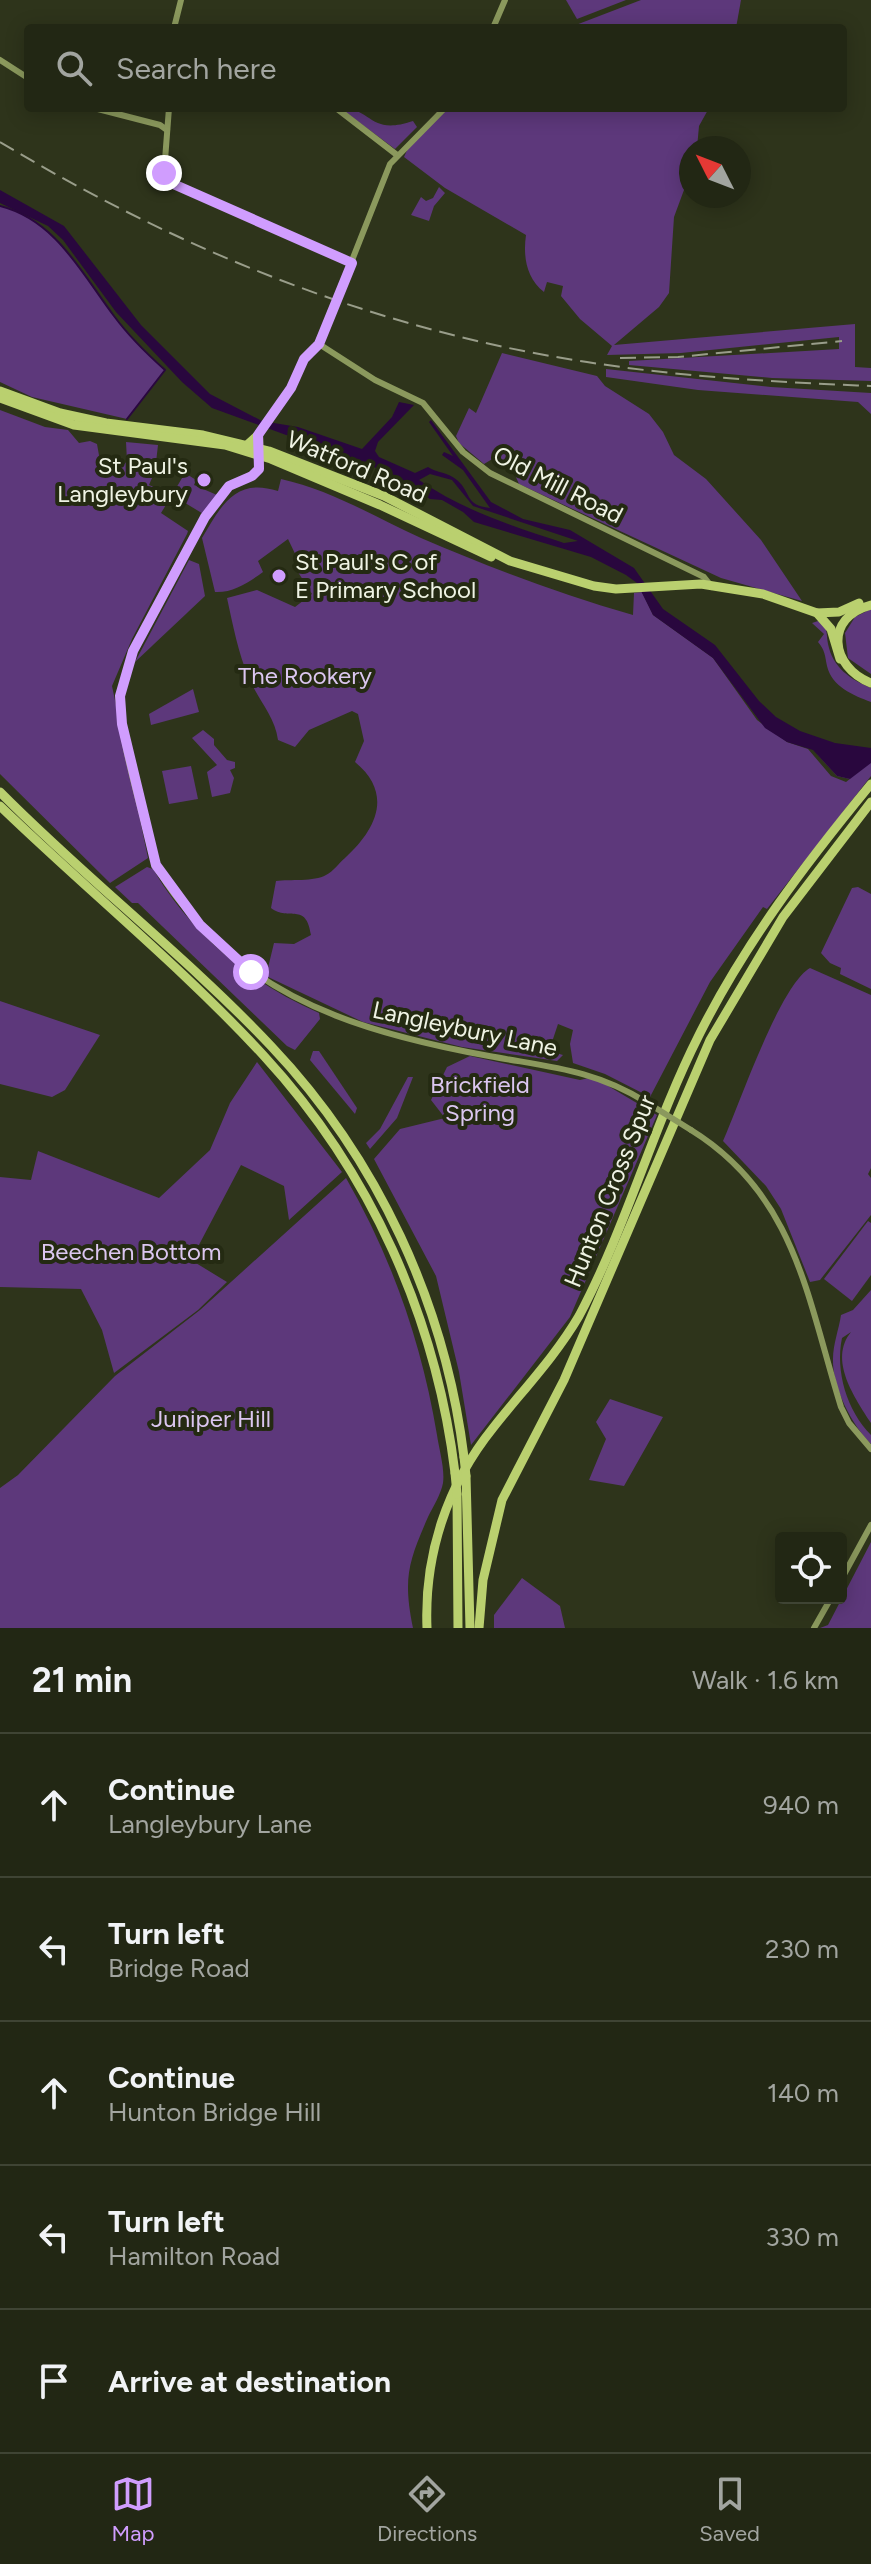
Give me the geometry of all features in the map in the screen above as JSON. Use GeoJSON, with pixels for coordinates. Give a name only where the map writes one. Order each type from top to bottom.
{"type":"FeatureCollection","features":[{"type":"Feature","properties":{"kind":"highway","name":"Watford Road"},"geometry":{"type":"LineString","coordinates":[[0,391],[83,419],[203,435],[247,445],[262,458],[374,491],[510,561]]}},
{"type":"Feature","properties":{"kind":"highway","name":"Watford Road"},"geometry":{"type":"LineString","coordinates":[[0,398],[74,425],[225,445],[380,505],[491,557],[604,588],[693,584],[729,586],[823,613]]}},
{"type":"Feature","properties":{"kind":"highway"},"geometry":{"type":"LineString","coordinates":[[247,445],[260,432]]}},
{"type":"Feature","properties":{"kind":"highway"},"geometry":{"type":"LineString","coordinates":[[823,613],[839,612],[871,602]]}},
{"type":"Feature","properties":{"kind":"highway"},"geometry":{"type":"LineString","coordinates":[[840,659],[841,629],[859,609],[871,602]]}},
{"type":"Feature","properties":{"kind":"highway"},"geometry":{"type":"LineString","coordinates":[[823,613],[859,609]]}},
{"type":"Feature","properties":{"kind":"highway"},"geometry":{"type":"LineString","coordinates":[[823,613],[840,659],[853,674],[871,683]]}},
{"type":"Feature","properties":{"kind":"highway","name":"Hunton Cross Spur"},"geometry":{"type":"LineString","coordinates":[[427,1628],[431,1560],[440,1527],[463,1472],[579,1316],[681,1073],[734,971],[801,871],[871,784]]}},
{"type":"Feature","properties":{"kind":"highway"},"geometry":{"type":"LineString","coordinates":[[0,792],[253,1027],[309,1089],[346,1140],[394,1222],[428,1300],[451,1382],[466,1476],[470,1628]]}},
{"type":"Feature","properties":{"kind":"highway","name":"Hunton Cross Spur"},"geometry":{"type":"LineString","coordinates":[[479,1628],[487,1557],[502,1500],[564,1380],[710,1040],[783,917],[871,802]]}},
{"type":"Feature","properties":{"kind":"highway"},"geometry":{"type":"LineString","coordinates":[[0,806],[264,1055],[326,1133],[385,1232],[414,1296],[439,1379],[457,1494],[458,1628]]}},
{"type":"Feature","properties":{"kind":"street"},"geometry":{"type":"LineString","coordinates":[[175,24],[181,0]]}},
{"type":"Feature","properties":{"kind":"street"},"geometry":{"type":"LineString","coordinates":[[495,24],[505,0]]}},
{"type":"Feature","properties":{"kind":"street"},"geometry":{"type":"LineString","coordinates":[[0,60],[24,75]]}},
{"type":"Feature","properties":{"kind":"street"},"geometry":{"type":"LineString","coordinates":[[107,112],[167,130]]}},
{"type":"Feature","properties":{"kind":"street"},"geometry":{"type":"LineString","coordinates":[[169,112],[164,173],[169,182],[352,263]]}},
{"type":"Feature","properties":{"kind":"street"},"geometry":{"type":"LineString","coordinates":[[341,112],[397,155]]}},
{"type":"Feature","properties":{"kind":"street"},"geometry":{"type":"LineString","coordinates":[[262,458],[260,432],[291,388],[304,359],[319,344],[382,179],[397,155],[441,112]]}},
{"type":"Feature","properties":{"kind":"street","name":"Old Mill Road"},"geometry":{"type":"LineString","coordinates":[[319,344],[375,380],[423,403],[479,467],[704,577],[712,587]]}},
{"type":"Feature","properties":{"kind":"street","name":"Langleybury Lane"},"geometry":{"type":"LineString","coordinates":[[262,458],[252,476],[229,486],[205,517],[133,651],[123,680],[122,724],[152,854],[163,879],[200,925],[241,964],[314,1006],[368,1028],[425,1044],[583,1072],[646,1102],[728,1155],[776,1213],[805,1285],[841,1407],[849,1423],[871,1449]]}},
{"type":"Feature","properties":{"kind":"street"},"geometry":{"type":"LineString","coordinates":[[847,1569],[871,1525]]}},
{"type":"Feature","properties":{"kind":"street"},"geometry":{"type":"LineString","coordinates":[[814,1628],[828,1604]]}},
{"type":"Feature","properties":{"kind":"green space"},"geometry":{"type":"Polygon","coordinates":[[[566,0],[626,0],[577,19],[566,0]]]}},
{"type":"Feature","properties":{"kind":"green space"},"geometry":{"type":"Polygon","coordinates":[[[641,0],[741,0],[737,24],[578,24],[641,0]]]}},
{"type":"Feature","properties":{"kind":"green space"},"geometry":{"type":"Polygon","coordinates":[[[345,112],[359,112],[388,125],[413,121],[417,127],[395,149],[345,112]]]}},
{"type":"Feature","properties":{"kind":"green space"},"geometry":{"type":"Polygon","coordinates":[[[445,112],[707,112],[699,126],[698,136],[679,136],[679,203],[674,217],[669,293],[659,307],[614,345],[855,324],[855,367],[871,368],[871,381],[772,378],[629,365],[629,361],[839,349],[839,337],[681,353],[607,355],[612,346],[580,319],[561,296],[563,286],[547,282],[544,292],[533,280],[526,259],[526,235],[445,188],[404,157],[409,146],[445,112]]]}},
{"type":"Feature","properties":{"kind":"green space"},"geometry":{"type":"Polygon","coordinates":[[[439,187],[445,193],[434,206],[429,221],[411,215],[421,197],[426,201],[433,198],[439,187]]]}},
{"type":"Feature","properties":{"kind":"green space"},"geometry":{"type":"Polygon","coordinates":[[[0,206],[20,213],[52,236],[79,266],[125,330],[165,370],[127,419],[32,397],[0,382],[0,206]]]}},
{"type":"Feature","properties":{"kind":"green space"},"geometry":{"type":"Polygon","coordinates":[[[502,353],[597,376],[605,386],[649,414],[663,432],[674,455],[706,479],[761,540],[802,601],[721,578],[519,484],[515,475],[494,458],[484,464],[459,443],[456,436],[469,408],[476,413],[502,353]]]}},
{"type":"Feature","properties":{"kind":"green space"},"geometry":{"type":"Polygon","coordinates":[[[606,369],[771,387],[871,393],[871,414],[858,402],[698,390],[606,377],[606,369]]]}},
{"type":"Feature","properties":{"kind":"green space"},"geometry":{"type":"Polygon","coordinates":[[[0,410],[45,427],[68,430],[79,443],[90,441],[97,444],[100,461],[122,467],[127,461],[126,442],[158,445],[155,471],[149,485],[172,495],[161,513],[188,531],[132,639],[112,686],[148,858],[110,883],[0,774],[0,410]]]}},
{"type":"Feature","properties":{"kind":"green space"},"geometry":{"type":"Polygon","coordinates":[[[185,473],[196,480],[194,485],[217,495],[205,515],[172,495],[185,473]]]}},
{"type":"Feature","properties":{"kind":"green space","name":"The Rookery"},"geometry":{"type":"Polygon","coordinates":[[[281,479],[335,497],[473,560],[606,607],[633,615],[634,593],[642,592],[653,615],[713,658],[757,720],[787,742],[808,749],[831,776],[846,782],[850,779],[837,776],[817,754],[871,761],[871,776],[767,909],[763,907],[710,982],[650,1097],[605,1074],[573,1063],[570,1044],[573,1030],[558,1024],[549,1051],[563,1055],[557,1061],[462,1047],[363,1022],[266,976],[274,943],[294,944],[311,935],[309,925],[301,915],[271,908],[276,881],[315,879],[331,872],[365,836],[376,812],[377,799],[367,774],[355,762],[364,741],[358,714],[352,711],[309,730],[295,747],[278,740],[242,659],[227,598],[257,590],[295,607],[312,594],[296,569],[299,562],[288,539],[258,561],[263,572],[234,589],[215,592],[202,538],[231,497],[251,488],[278,491],[281,479]]]}},
{"type":"Feature","properties":{"kind":"green space"},"geometry":{"type":"Polygon","coordinates":[[[189,560],[199,564],[205,596],[135,662],[189,560]]]}},
{"type":"Feature","properties":{"kind":"green space"},"geometry":{"type":"Polygon","coordinates":[[[871,609],[871,674],[848,658],[845,633],[855,617],[871,609]]]}},
{"type":"Feature","properties":{"kind":"green space"},"geometry":{"type":"Polygon","coordinates":[[[821,620],[834,660],[849,676],[871,688],[871,702],[833,680],[818,642],[824,634],[812,623],[821,620]]]}},
{"type":"Feature","properties":{"kind":"green space"},"geometry":{"type":"Polygon","coordinates":[[[193,689],[199,712],[151,725],[149,714],[193,689]]]}},
{"type":"Feature","properties":{"kind":"green space"},"geometry":{"type":"Polygon","coordinates":[[[203,730],[214,739],[214,745],[227,760],[235,762],[235,768],[230,770],[234,778],[230,793],[212,797],[207,772],[217,765],[192,738],[203,730]]]}},
{"type":"Feature","properties":{"kind":"green space"},"geometry":{"type":"Polygon","coordinates":[[[191,766],[198,799],[169,804],[162,771],[191,766]]]}},
{"type":"Feature","properties":{"kind":"green space"},"geometry":{"type":"Polygon","coordinates":[[[147,867],[153,869],[168,893],[204,936],[246,972],[319,1013],[320,1019],[295,1050],[287,1046],[138,903],[132,903],[115,887],[147,867]]]}},
{"type":"Feature","properties":{"kind":"green space"},"geometry":{"type":"Polygon","coordinates":[[[858,887],[871,894],[871,989],[840,974],[841,968],[830,963],[821,953],[852,888],[858,887]]]}},
{"type":"Feature","properties":{"kind":"green space"},"geometry":{"type":"Polygon","coordinates":[[[810,968],[871,995],[871,1168],[868,1174],[871,1178],[871,1215],[820,1280],[810,1282],[781,1209],[766,1186],[723,1141],[786,997],[810,968]]]}},
{"type":"Feature","properties":{"kind":"green space"},"geometry":{"type":"Polygon","coordinates":[[[0,1001],[100,1035],[65,1090],[52,1097],[0,1084],[0,1001]]]}},
{"type":"Feature","properties":{"kind":"green space"},"geometry":{"type":"Polygon","coordinates":[[[313,1051],[319,1051],[357,1108],[355,1114],[310,1060],[313,1051]]]}},
{"type":"Feature","properties":{"kind":"green space","name":"Brickfield Spring"},"geometry":{"type":"Polygon","coordinates":[[[470,1056],[580,1080],[593,1077],[657,1115],[570,1317],[471,1445],[459,1372],[436,1276],[374,1159],[400,1129],[445,1118],[431,1100],[447,1067],[470,1056]]]}},
{"type":"Feature","properties":{"kind":"green space","name":"Beechen Bottom"},"geometry":{"type":"Polygon","coordinates":[[[257,1062],[342,1172],[289,1220],[284,1186],[241,1165],[191,1260],[227,1282],[198,1310],[114,1373],[102,1330],[81,1289],[0,1287],[0,1177],[31,1180],[38,1151],[159,1198],[210,1150],[230,1103],[257,1062]]]}},
{"type":"Feature","properties":{"kind":"green space"},"geometry":{"type":"Polygon","coordinates":[[[408,1077],[413,1077],[397,1118],[370,1149],[366,1143],[380,1129],[408,1077]]]}},
{"type":"Feature","properties":{"kind":"green space","name":"Juniper Hill"},"geometry":{"type":"Polygon","coordinates":[[[346,1178],[378,1239],[403,1302],[423,1368],[443,1465],[442,1487],[409,1571],[408,1596],[413,1628],[0,1628],[0,1488],[18,1475],[115,1376],[200,1310],[346,1178]]]}},
{"type":"Feature","properties":{"kind":"green space"},"geometry":{"type":"Polygon","coordinates":[[[868,1221],[871,1223],[871,1275],[852,1301],[824,1279],[868,1221]]]}},
{"type":"Feature","properties":{"kind":"green space"},"geometry":{"type":"Polygon","coordinates":[[[871,1290],[871,1423],[846,1379],[843,1367],[842,1355],[851,1332],[842,1338],[840,1364],[849,1402],[871,1435],[871,1444],[844,1405],[833,1359],[841,1315],[853,1310],[871,1290]]]}},
{"type":"Feature","properties":{"kind":"green space"},"geometry":{"type":"Polygon","coordinates":[[[610,1399],[663,1417],[624,1486],[589,1480],[606,1439],[596,1422],[610,1399]]]}},
{"type":"Feature","properties":{"kind":"green space"},"geometry":{"type":"Polygon","coordinates":[[[871,1542],[871,1628],[820,1628],[828,1625],[839,1604],[847,1604],[847,1588],[871,1542]]]}},
{"type":"Feature","properties":{"kind":"green space"},"geometry":{"type":"Polygon","coordinates":[[[522,1578],[560,1606],[565,1628],[494,1628],[494,1615],[522,1578]]]}},
{"type":"Feature","properties":{"kind":"shaded area"},"geometry":{"type":"Polygon","coordinates":[[[0,190],[64,226],[141,325],[210,394],[262,421],[298,427],[362,449],[392,417],[399,402],[414,405],[378,442],[375,451],[379,457],[415,473],[428,467],[450,475],[462,485],[472,501],[490,508],[463,470],[442,455],[444,452],[453,456],[429,422],[431,420],[491,502],[523,519],[570,530],[634,568],[663,609],[715,645],[759,701],[776,717],[800,731],[835,743],[871,748],[871,763],[850,779],[837,776],[813,750],[787,742],[765,728],[713,658],[653,615],[637,583],[626,575],[591,557],[474,522],[463,512],[442,500],[430,499],[390,473],[212,408],[182,382],[116,312],[63,240],[48,226],[0,203],[0,190]],[[430,474],[419,480],[453,501],[489,517],[564,543],[578,541],[473,506],[452,480],[430,474]]]}},
{"type":"Feature","properties":{"kind":"waterway"},"geometry":{"type":"LineString","coordinates":[[0,206],[20,213],[52,236],[79,266],[125,330],[165,370],[127,419]]}},
{"type":"Feature","properties":{"kind":"railway"},"geometry":{"type":"LineString","coordinates":[[0,142],[138,218],[210,251],[283,281],[432,330],[509,348],[658,372],[871,386]]}},
{"type":"Feature","properties":{"kind":"railway"},"geometry":{"type":"LineString","coordinates":[[620,358],[678,357],[842,341]]}},
{"type":"Feature","properties":{"kind":"place","name":"St Paul's Langleybury"},"geometry":{"type":"Point","coordinates":[204,480]}},
{"type":"Feature","properties":{"kind":"place","name":"St Paul's C of E Primary School"},"geometry":{"type":"Point","coordinates":[279,576]}},
{"type":"Feature","properties":{"kind":"route"},"geometry":{"type":"LineString","coordinates":[[164,173],[171,183],[352,263],[319,344],[304,359],[291,388],[258,435],[259,469],[220,494],[205,517],[133,651],[120,696],[122,724],[156,865],[163,879],[200,925],[251,972]]}}]}
